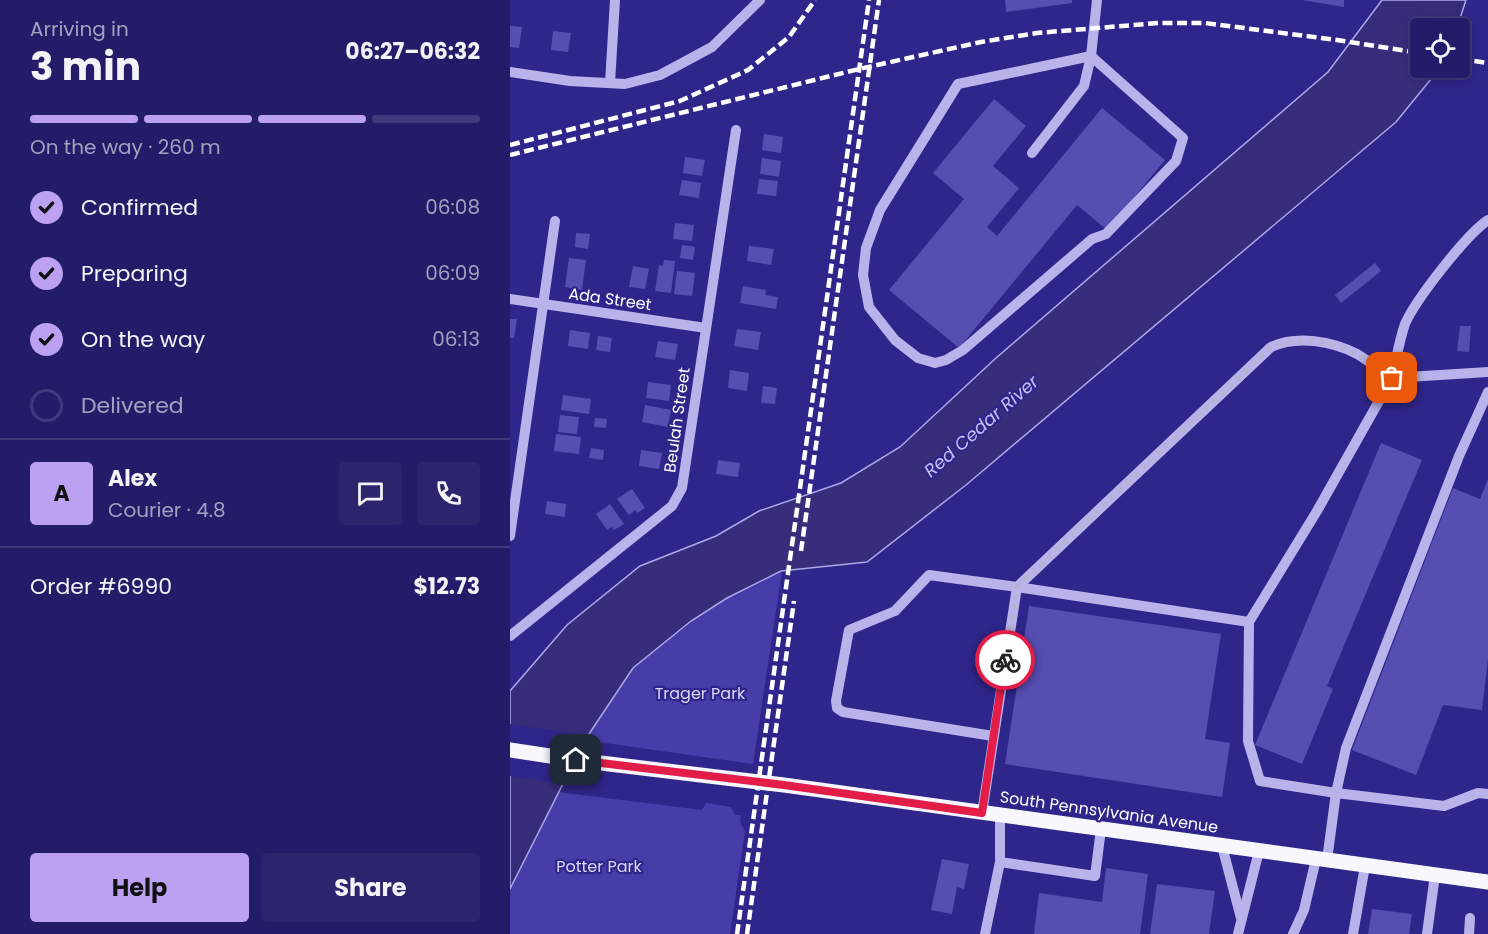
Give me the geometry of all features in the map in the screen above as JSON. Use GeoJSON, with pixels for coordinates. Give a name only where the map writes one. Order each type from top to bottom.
{"type":"FeatureCollection","features":[{"type":"Feature","properties":{"kind":"main road","name":"South Pennsylvania Avenue"},"geometry":{"type":"LineString","coordinates":[[510,750],[1488,882]]}},
{"type":"Feature","properties":{"kind":"street"},"geometry":{"type":"LineString","coordinates":[[610,83],[615,0]]}},
{"type":"Feature","properties":{"kind":"street"},"geometry":{"type":"LineString","coordinates":[[510,72],[570,81],[625,84],[660,75],[712,47],[760,0]]}},
{"type":"Feature","properties":{"kind":"street"},"geometry":{"type":"LineString","coordinates":[[1032,153],[1084,86],[1091,56],[1097,0]]}},
{"type":"Feature","properties":{"kind":"street"},"geometry":{"type":"LineString","coordinates":[[1091,56],[1183,138],[1176,161],[1106,234],[1092,239],[963,350],[935,363],[918,358],[895,340],[869,307],[863,275],[866,248],[880,210],[958,84],[1091,56]]}},
{"type":"Feature","properties":{"kind":"street","name":"Beulah Street"},"geometry":{"type":"LineString","coordinates":[[510,636],[672,506],[678,497],[682,488],[736,130]]}},
{"type":"Feature","properties":{"kind":"street"},"geometry":{"type":"LineString","coordinates":[[1488,220],[1476,228],[1423,294],[1405,324],[1392,378],[1317,512],[1249,622],[1248,741],[1260,781],[1444,806],[1478,793],[1488,794]]}},
{"type":"Feature","properties":{"kind":"street"},"geometry":{"type":"LineString","coordinates":[[510,536],[555,221]]}},
{"type":"Feature","properties":{"kind":"street","name":"Ada Street"},"geometry":{"type":"LineString","coordinates":[[510,299],[706,328]]}},
{"type":"Feature","properties":{"kind":"street"},"geometry":{"type":"LineString","coordinates":[[982,813],[1017,587],[1271,347],[1284,341],[1299,340],[1341,347],[1358,354],[1392,378],[1488,372]]}},
{"type":"Feature","properties":{"kind":"street"},"geometry":{"type":"LineString","coordinates":[[1293,934],[1304,910],[1321,859],[1346,748],[1459,456],[1488,392]]}},
{"type":"Feature","properties":{"kind":"street"},"geometry":{"type":"LineString","coordinates":[[993,736],[843,712],[837,708],[836,701],[849,630],[895,611],[929,575],[1249,622]]}},
{"type":"Feature","properties":{"kind":"street"},"geometry":{"type":"LineString","coordinates":[[985,934],[1000,862],[1000,816]]}},
{"type":"Feature","properties":{"kind":"street"},"geometry":{"type":"LineString","coordinates":[[1000,862],[1095,876],[1101,829]]}},
{"type":"Feature","properties":{"kind":"street"},"geometry":{"type":"LineString","coordinates":[[1222,846],[1242,918]]}},
{"type":"Feature","properties":{"kind":"street"},"geometry":{"type":"LineString","coordinates":[[1238,934],[1259,851]]}},
{"type":"Feature","properties":{"kind":"street"},"geometry":{"type":"LineString","coordinates":[[1353,934],[1365,866]]}},
{"type":"Feature","properties":{"kind":"street"},"geometry":{"type":"LineString","coordinates":[[1427,934],[1436,875]]}},
{"type":"Feature","properties":{"kind":"street"},"geometry":{"type":"LineString","coordinates":[[1469,934],[1470,918]]}},
{"type":"Feature","properties":{"kind":"green space","name":"Trager Park"},"geometry":{"type":"Polygon","coordinates":[[[782,571],[753,764],[585,740],[633,668],[691,621],[727,598],[782,571]]]}},
{"type":"Feature","properties":{"kind":"green space","name":"Potter Park"},"geometry":{"type":"Polygon","coordinates":[[[558,792],[702,810],[706,803],[731,807],[735,815],[741,815],[740,822],[745,831],[730,934],[510,934],[510,889],[558,792]]]}},
{"type":"Feature","properties":{"kind":"water","name":"Red Cedar River"},"geometry":{"type":"Polygon","coordinates":[[[1382,0],[1466,0],[1460,18],[1410,18],[1410,78],[1432,78],[1396,122],[966,485],[867,562],[781,571],[727,598],[691,621],[633,668],[585,740],[510,889],[510,691],[567,625],[640,566],[716,536],[759,511],[841,483],[900,447],[996,358],[1328,72],[1382,0]]]}},
{"type":"Feature","properties":{"kind":"pier"},"geometry":{"type":"Polygon","coordinates":[[[510,724],[589,736],[564,784],[510,776],[510,724]]]}},
{"type":"Feature","properties":{"kind":"building"},"geometry":{"type":"Polygon","coordinates":[[[1005,0],[1072,0],[1072,3],[1006,12],[1005,0]]]}},
{"type":"Feature","properties":{"kind":"building"},"geometry":{"type":"Polygon","coordinates":[[[1302,0],[1344,0],[1344,7],[1302,0]]]}},
{"type":"Feature","properties":{"kind":"building"},"geometry":{"type":"Polygon","coordinates":[[[510,26],[522,27],[519,48],[510,47],[510,26]]]}},
{"type":"Feature","properties":{"kind":"building"},"geometry":{"type":"Polygon","coordinates":[[[553,31],[571,33],[568,52],[551,50],[553,31]]]}},
{"type":"Feature","properties":{"kind":"building"},"geometry":{"type":"Polygon","coordinates":[[[994,99],[1026,126],[993,166],[1019,188],[987,227],[997,236],[1102,108],[1165,160],[1107,230],[1077,205],[959,348],[889,290],[964,199],[933,173],[994,99]]]}},
{"type":"Feature","properties":{"kind":"building"},"geometry":{"type":"Polygon","coordinates":[[[764,134],[783,137],[781,153],[762,150],[764,134]]]}},
{"type":"Feature","properties":{"kind":"building"},"geometry":{"type":"Polygon","coordinates":[[[685,157],[705,160],[702,176],[683,173],[685,157]]]}},
{"type":"Feature","properties":{"kind":"building"},"geometry":{"type":"Polygon","coordinates":[[[762,158],[781,161],[779,177],[760,174],[762,158]]]}},
{"type":"Feature","properties":{"kind":"building"},"geometry":{"type":"Polygon","coordinates":[[[759,179],[778,181],[776,196],[757,194],[759,179]]]}},
{"type":"Feature","properties":{"kind":"building"},"geometry":{"type":"Polygon","coordinates":[[[682,180],[701,183],[699,198],[679,195],[682,180]]]}},
{"type":"Feature","properties":{"kind":"building"},"geometry":{"type":"Polygon","coordinates":[[[675,223],[694,225],[692,241],[673,239],[675,223]]]}},
{"type":"Feature","properties":{"kind":"building"},"geometry":{"type":"Polygon","coordinates":[[[576,233],[590,234],[588,249],[575,247],[576,233]]]}},
{"type":"Feature","properties":{"kind":"building"},"geometry":{"type":"Polygon","coordinates":[[[682,245],[695,247],[693,260],[680,258],[682,245]]]}},
{"type":"Feature","properties":{"kind":"building"},"geometry":{"type":"Polygon","coordinates":[[[749,246],[774,249],[771,265],[747,261],[749,246]]]}},
{"type":"Feature","properties":{"kind":"building"},"geometry":{"type":"Polygon","coordinates":[[[569,258],[586,260],[582,290],[565,287],[569,258]]]}},
{"type":"Feature","properties":{"kind":"building"},"geometry":{"type":"Polygon","coordinates":[[[664,260],[675,261],[671,293],[655,291],[659,265],[663,266],[664,260]]]}},
{"type":"Feature","properties":{"kind":"building"},"geometry":{"type":"Polygon","coordinates":[[[1375,263],[1381,271],[1341,303],[1335,295],[1375,263]]]}},
{"type":"Feature","properties":{"kind":"building"},"geometry":{"type":"Polygon","coordinates":[[[633,266],[649,269],[645,289],[629,287],[633,266]]]}},
{"type":"Feature","properties":{"kind":"building"},"geometry":{"type":"Polygon","coordinates":[[[677,271],[695,273],[692,296],[674,294],[677,271]]]}},
{"type":"Feature","properties":{"kind":"building"},"geometry":{"type":"Polygon","coordinates":[[[743,286],[766,290],[765,295],[778,297],[776,309],[740,303],[743,286]]]}},
{"type":"Feature","properties":{"kind":"building"},"geometry":{"type":"Polygon","coordinates":[[[510,319],[517,319],[514,338],[510,338],[510,319]]]}},
{"type":"Feature","properties":{"kind":"building"},"geometry":{"type":"Polygon","coordinates":[[[1460,326],[1471,326],[1469,352],[1457,351],[1460,326]]]}},
{"type":"Feature","properties":{"kind":"building"},"geometry":{"type":"Polygon","coordinates":[[[737,329],[761,332],[758,350],[734,346],[737,329]]]}},
{"type":"Feature","properties":{"kind":"building"},"geometry":{"type":"Polygon","coordinates":[[[570,330],[590,333],[588,349],[568,346],[570,330]]]}},
{"type":"Feature","properties":{"kind":"building"},"geometry":{"type":"Polygon","coordinates":[[[598,336],[612,338],[610,352],[596,350],[598,336]]]}},
{"type":"Feature","properties":{"kind":"building"},"geometry":{"type":"Polygon","coordinates":[[[658,341],[678,344],[675,360],[655,357],[658,341]]]}},
{"type":"Feature","properties":{"kind":"building"},"geometry":{"type":"Polygon","coordinates":[[[730,370],[749,373],[747,391],[728,388],[730,370]]]}},
{"type":"Feature","properties":{"kind":"building"},"geometry":{"type":"Polygon","coordinates":[[[648,382],[671,385],[669,401],[646,398],[648,382]]]}},
{"type":"Feature","properties":{"kind":"building"},"geometry":{"type":"Polygon","coordinates":[[[763,386],[777,388],[775,404],[761,403],[763,386]]]}},
{"type":"Feature","properties":{"kind":"building"},"geometry":{"type":"Polygon","coordinates":[[[563,395],[591,399],[589,414],[561,410],[563,395]]]}},
{"type":"Feature","properties":{"kind":"building"},"geometry":{"type":"Polygon","coordinates":[[[645,405],[671,410],[668,427],[642,422],[645,405]]]}},
{"type":"Feature","properties":{"kind":"building"},"geometry":{"type":"Polygon","coordinates":[[[560,415],[579,417],[577,434],[558,432],[560,415]]]}},
{"type":"Feature","properties":{"kind":"building"},"geometry":{"type":"Polygon","coordinates":[[[595,418],[607,419],[606,428],[594,427],[595,418]]]}},
{"type":"Feature","properties":{"kind":"building"},"geometry":{"type":"Polygon","coordinates":[[[556,434],[581,437],[579,454],[554,451],[556,434]]]}},
{"type":"Feature","properties":{"kind":"building"},"geometry":{"type":"Polygon","coordinates":[[[1381,443],[1422,460],[1327,686],[1333,689],[1302,764],[1255,745],[1381,443]]]}},
{"type":"Feature","properties":{"kind":"building"},"geometry":{"type":"Polygon","coordinates":[[[591,448],[604,450],[603,460],[589,458],[591,448]]]}},
{"type":"Feature","properties":{"kind":"building"},"geometry":{"type":"Polygon","coordinates":[[[641,450],[662,453],[659,469],[639,466],[641,450]]]}},
{"type":"Feature","properties":{"kind":"building"},"geometry":{"type":"Polygon","coordinates":[[[718,460],[740,463],[738,477],[716,474],[718,460]]]}},
{"type":"Feature","properties":{"kind":"building"},"geometry":{"type":"Polygon","coordinates":[[[1488,479],[1488,660],[1482,710],[1443,705],[1416,775],[1352,750],[1453,488],[1480,499],[1488,479]]]}},
{"type":"Feature","properties":{"kind":"building"},"geometry":{"type":"Polygon","coordinates":[[[632,489],[645,508],[637,513],[635,510],[629,515],[617,499],[632,489]]]}},
{"type":"Feature","properties":{"kind":"building"},"geometry":{"type":"Polygon","coordinates":[[[547,501],[566,504],[565,517],[545,514],[547,501]]]}},
{"type":"Feature","properties":{"kind":"building"},"geometry":{"type":"Polygon","coordinates":[[[610,504],[624,524],[614,530],[612,527],[607,530],[596,514],[610,504]]]}},
{"type":"Feature","properties":{"kind":"building"},"geometry":{"type":"Polygon","coordinates":[[[1029,606],[1221,634],[1205,739],[1230,743],[1222,797],[1005,764],[1029,606]]]}},
{"type":"Feature","properties":{"kind":"building"},"geometry":{"type":"Polygon","coordinates":[[[942,859],[969,864],[964,889],[957,887],[952,914],[931,910],[942,859]]]}},
{"type":"Feature","properties":{"kind":"building"},"geometry":{"type":"Polygon","coordinates":[[[1106,868],[1148,874],[1140,934],[1034,934],[1039,893],[1102,902],[1106,868]]]}},
{"type":"Feature","properties":{"kind":"building"},"geometry":{"type":"Polygon","coordinates":[[[1157,884],[1215,891],[1209,934],[1150,934],[1157,884]]]}},
{"type":"Feature","properties":{"kind":"building"},"geometry":{"type":"Polygon","coordinates":[[[1372,909],[1412,914],[1409,934],[1368,934],[1372,909]]]}},
{"type":"Feature","properties":{"kind":"railway"},"geometry":{"type":"LineString","coordinates":[[510,145],[680,101],[748,70],[789,37],[815,0]]}},
{"type":"Feature","properties":{"kind":"railway"},"geometry":{"type":"LineString","coordinates":[[737,934],[869,0]]}},
{"type":"Feature","properties":{"kind":"railway"},"geometry":{"type":"LineString","coordinates":[[801,551],[879,0]]}},
{"type":"Feature","properties":{"kind":"railway"},"geometry":{"type":"LineString","coordinates":[[510,155],[859,69],[981,42],[1037,33],[1158,23],[1205,23],[1410,51]]}},
{"type":"Feature","properties":{"kind":"railway"},"geometry":{"type":"LineString","coordinates":[[1470,60],[1488,63]]}},
{"type":"Feature","properties":{"kind":"railway"},"geometry":{"type":"LineString","coordinates":[[747,934],[794,601]]}},
{"type":"Feature","properties":{"kind":"way so far"},"geometry":{"type":"LineString","coordinates":[[1005,660],[1017,587],[1271,347],[1284,341],[1299,340],[1341,347],[1358,354],[1392,378]]}},
{"type":"Feature","properties":{"kind":"route"},"geometry":{"type":"LineString","coordinates":[[576,760],[784,785],[982,813],[1005,660]]}}]}
